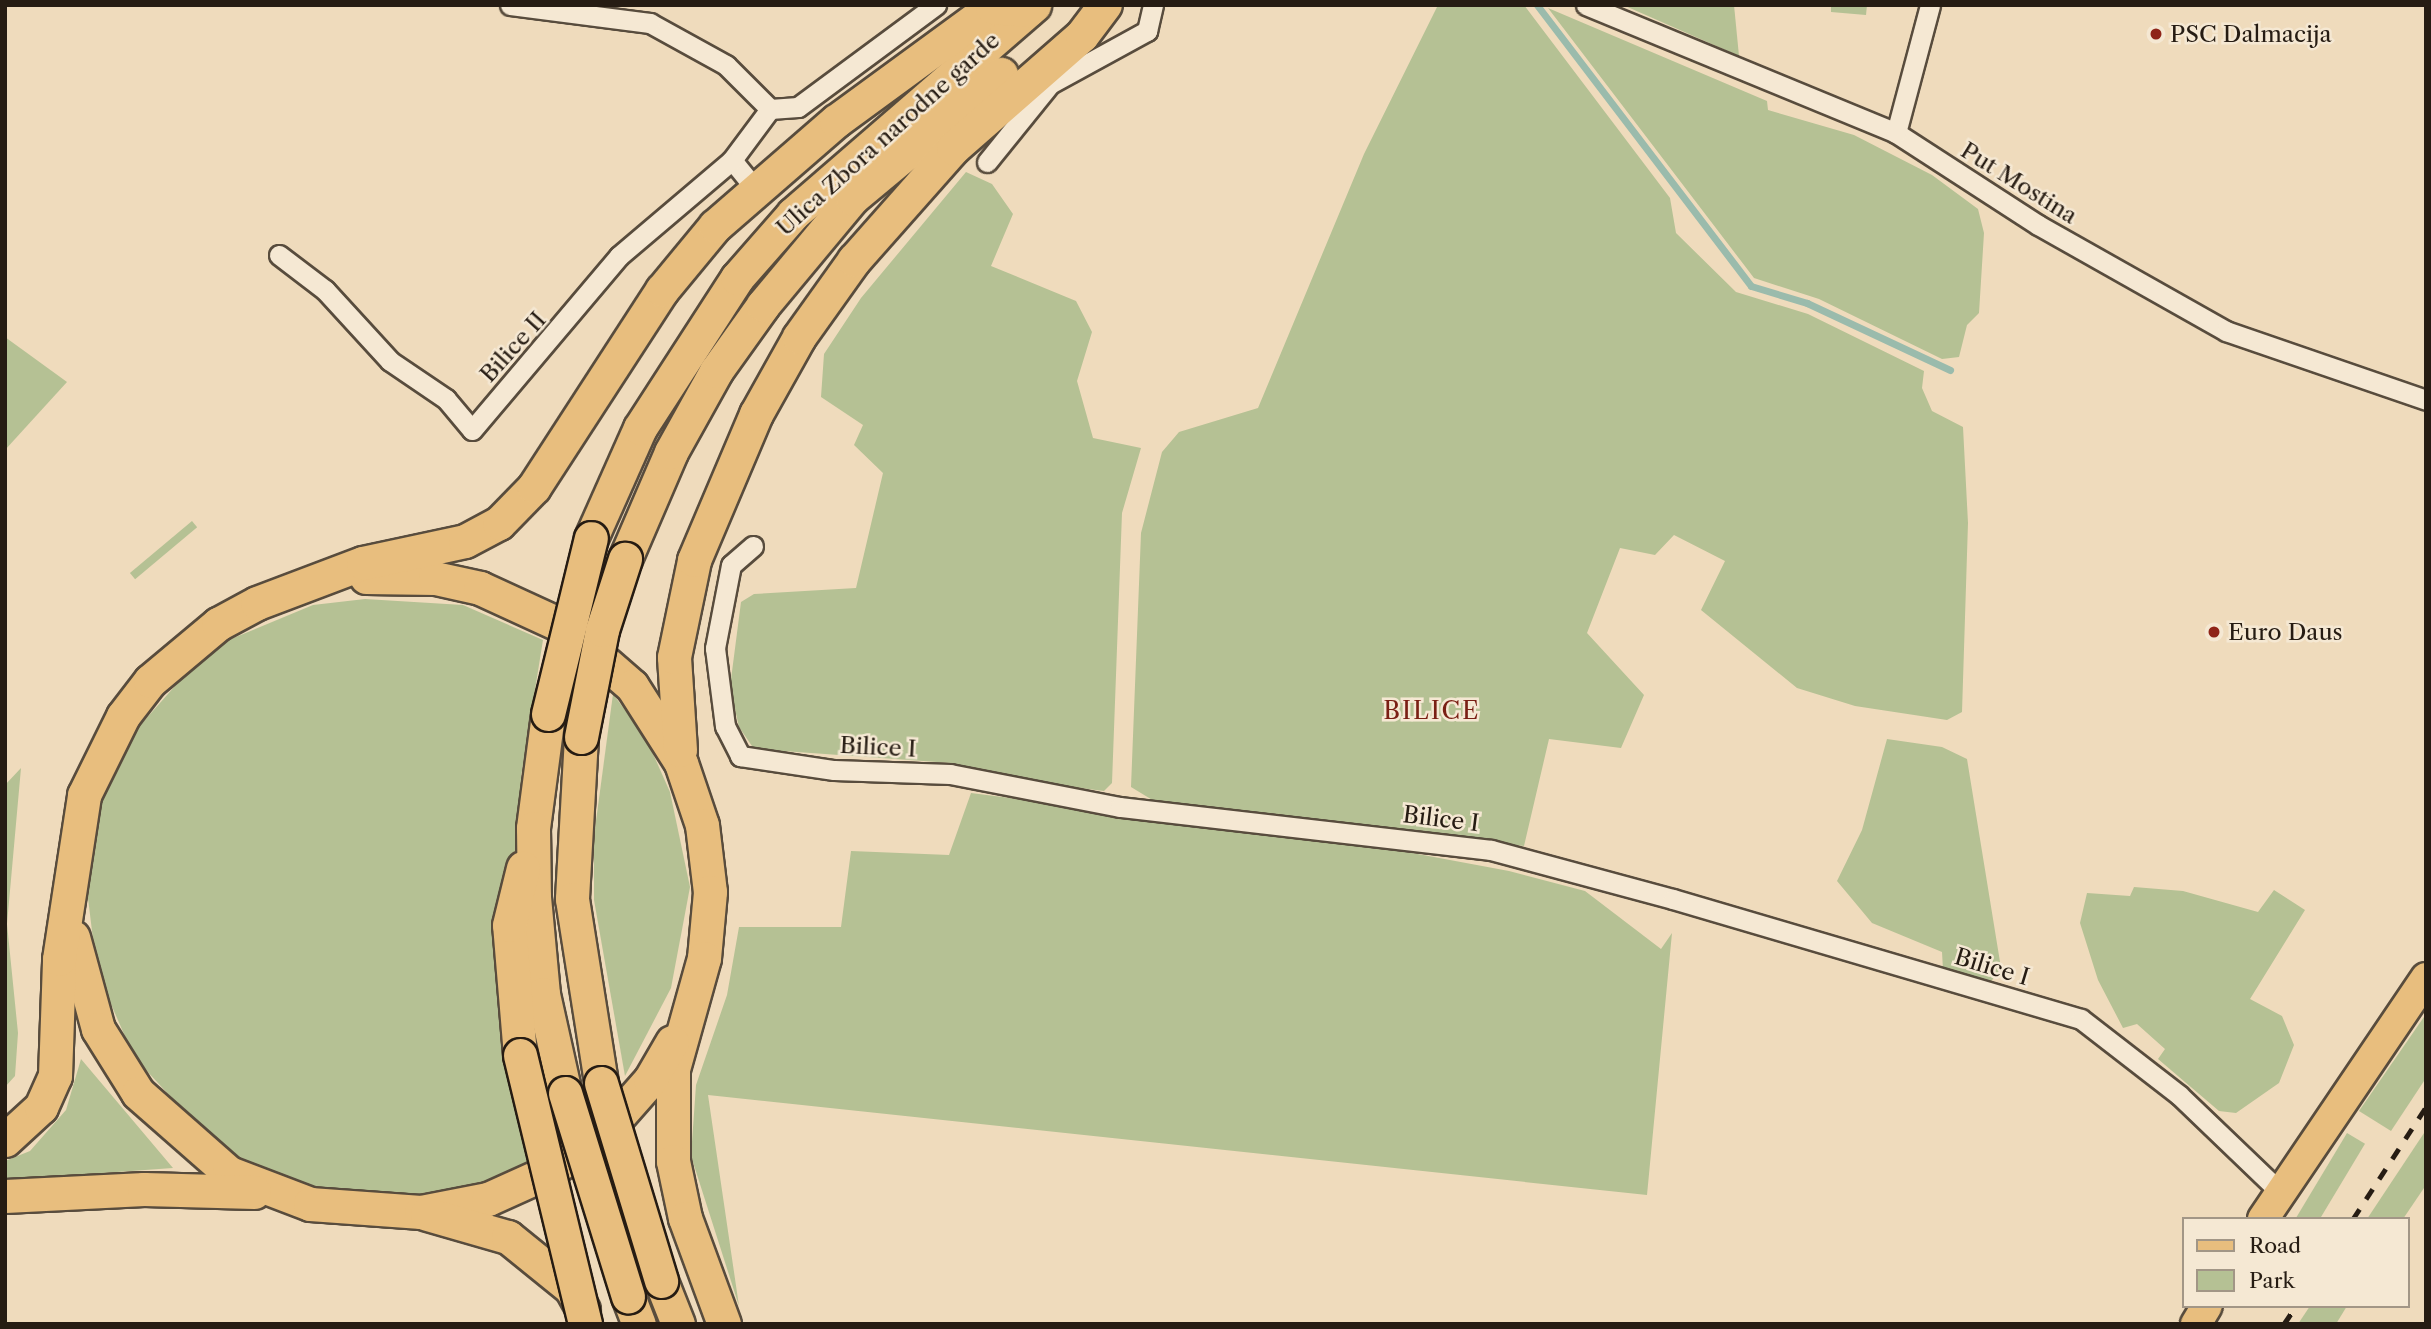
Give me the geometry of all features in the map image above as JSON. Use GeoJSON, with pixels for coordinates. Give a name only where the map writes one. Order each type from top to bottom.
{"type":"FeatureCollection","features":[{"type":"Feature","properties":{"kind":"highway","name":"Ulica Zbora narodne garde"},"geometry":{"type":"LineString","coordinates":[[678,1324],[661,1281],[601,1083],[572,899],[581,737],[602,629],[625,559],[671,452],[716,371],[813,242],[914,141],[1090,5]]}},
{"type":"Feature","properties":{"kind":"highway"},"geometry":{"type":"LineString","coordinates":[[681,762],[674,657],[681,608],[694,560],[756,414],[799,337],[854,260],[970,131],[1082,35],[1105,5]]}},
{"type":"Feature","properties":{"kind":"highway"},"geometry":{"type":"LineString","coordinates":[[5,1140],[40,1107],[54,1076],[69,882],[84,795],[130,707],[182,650],[218,624],[363,563],[464,541],[499,523],[534,488],[662,290],[755,187],[992,7],[1031,8]]}},
{"type":"Feature","properties":{"kind":"highway","name":"Ulica Zbora narodne garde"},"geometry":{"type":"LineString","coordinates":[[634,1310],[565,1093],[543,994],[533,828],[548,715],[591,538],[640,428],[737,278],[793,214],[1031,8]]}},
{"type":"Feature","properties":{"kind":"highway"},"geometry":{"type":"LineString","coordinates":[[299,588],[389,575],[435,578],[522,604],[607,662],[659,722],[681,762],[702,825],[710,892],[704,958],[684,1021],[673,1069],[673,1161],[685,1218],[724,1324]]}},
{"type":"Feature","properties":{"kind":"highway"},"geometry":{"type":"LineString","coordinates":[[533,828],[509,925],[520,1055],[587,1324]]}},
{"type":"Feature","properties":{"kind":"highway"},"geometry":{"type":"LineString","coordinates":[[69,882],[79,970],[99,1029],[138,1093],[197,1150],[277,1194]]}},
{"type":"Feature","properties":{"kind":"highway"},"geometry":{"type":"LineString","coordinates":[[5,1196],[144,1189],[277,1194],[365,1213],[421,1212],[488,1199],[550,1171],[605,1131],[632,1101],[684,1021]]}},
{"type":"Feature","properties":{"kind":"highway"},"geometry":{"type":"LineString","coordinates":[[421,1212],[508,1237],[571,1288],[587,1324]]}},
{"type":"Feature","properties":{"kind":"main road"},"geometry":{"type":"LineString","coordinates":[[2264,1217],[2426,978]]}},
{"type":"Feature","properties":{"kind":"main road"},"geometry":{"type":"LineString","coordinates":[[2196,1324],[2206,1308]]}},
{"type":"Feature","properties":{"kind":"street"},"geometry":{"type":"LineString","coordinates":[[510,5],[650,23],[726,65],[770,109],[798,107],[936,5]]}},
{"type":"Feature","properties":{"kind":"street"},"geometry":{"type":"LineString","coordinates":[[987,162],[1050,84],[1147,31],[1153,5]]}},
{"type":"Feature","properties":{"kind":"street","name":"Put Mostina"},"geometry":{"type":"LineString","coordinates":[[1586,5],[1896,134],[2038,225],[2226,331],[2426,400]]}},
{"type":"Feature","properties":{"kind":"street"},"geometry":{"type":"LineString","coordinates":[[1896,134],[1930,5]]}},
{"type":"Feature","properties":{"kind":"street","name":"Bilice II"},"geometry":{"type":"LineString","coordinates":[[279,255],[325,290],[390,361],[446,399],[472,430],[620,256],[732,160],[770,109]]}},
{"type":"Feature","properties":{"kind":"street"},"geometry":{"type":"LineString","coordinates":[[732,160],[755,187]]}},
{"type":"Feature","properties":{"kind":"street","name":"Bilice I"},"geometry":{"type":"LineString","coordinates":[[753,546],[731,565],[715,648],[725,726],[740,755],[834,770],[950,774],[1120,807],[1491,850],[1673,899],[2081,1019],[2179,1095],[2280,1192]]}},
{"type":"Feature","properties":{"kind":"green space"},"geometry":{"type":"Polygon","coordinates":[[[1438,5],[1524,5],[1670,198],[1676,233],[1736,292],[1808,314],[1924,371],[1922,388],[1932,411],[1963,427],[1968,523],[1962,712],[1947,720],[1855,706],[1797,688],[1701,610],[1725,561],[1674,535],[1655,555],[1620,548],[1587,633],[1644,695],[1621,748],[1549,739],[1524,846],[1154,801],[1131,787],[1141,533],[1162,452],[1179,432],[1258,408],[1364,154],[1438,5]]]}},
{"type":"Feature","properties":{"kind":"green space"},"geometry":{"type":"Polygon","coordinates":[[[1623,5],[1734,5],[1739,56],[1623,5]]]}},
{"type":"Feature","properties":{"kind":"green space"},"geometry":{"type":"Polygon","coordinates":[[[1831,5],[1867,5],[1866,15],[1831,12],[1831,5]]]}},
{"type":"Feature","properties":{"kind":"green space"},"geometry":{"type":"Polygon","coordinates":[[[1548,8],[1767,101],[1768,110],[1854,135],[1932,175],[1978,209],[1984,233],[1979,313],[1967,325],[1959,357],[1942,359],[1819,299],[1754,278],[1548,8]]]}},
{"type":"Feature","properties":{"kind":"green space"},"geometry":{"type":"Polygon","coordinates":[[[966,172],[992,184],[1013,214],[991,266],[1076,301],[1092,332],[1077,381],[1093,438],[1141,448],[1122,513],[1112,783],[1104,791],[993,777],[951,763],[754,749],[739,727],[730,687],[741,602],[754,594],[856,588],[883,473],[854,445],[863,425],[821,397],[824,354],[861,298],[966,172]]]}},
{"type":"Feature","properties":{"kind":"green space"},"geometry":{"type":"Polygon","coordinates":[[[5,337],[67,382],[5,450],[5,337]]]}},
{"type":"Feature","properties":{"kind":"green space"},"geometry":{"type":"Polygon","coordinates":[[[192,521],[197,527],[135,579],[130,573],[192,521]]]}},
{"type":"Feature","properties":{"kind":"green space"},"geometry":{"type":"Polygon","coordinates":[[[365,599],[463,605],[543,640],[521,777],[517,922],[532,1042],[557,1152],[460,1195],[349,1200],[250,1167],[205,1134],[134,1057],[97,972],[87,890],[91,850],[103,798],[136,730],[191,668],[231,639],[313,605],[365,599]]]}},
{"type":"Feature","properties":{"kind":"green space"},"geometry":{"type":"Polygon","coordinates":[[[613,694],[646,738],[670,792],[690,887],[671,988],[625,1076],[594,900],[594,836],[613,694]]]}},
{"type":"Feature","properties":{"kind":"green space"},"geometry":{"type":"Polygon","coordinates":[[[1887,739],[1942,747],[1967,759],[2001,968],[1990,983],[1943,970],[1942,952],[1872,923],[1837,881],[1862,830],[1887,739]]]}},
{"type":"Feature","properties":{"kind":"green space"},"geometry":{"type":"Polygon","coordinates":[[[21,768],[7,924],[18,1033],[15,1076],[5,1087],[5,785],[21,768]]]}},
{"type":"Feature","properties":{"kind":"green space"},"geometry":{"type":"Polygon","coordinates":[[[971,793],[1364,844],[1509,871],[1585,891],[1661,949],[1672,933],[1647,1195],[708,1095],[739,1306],[691,1156],[696,1085],[727,995],[739,927],[841,927],[851,851],[949,855],[971,793]]]}},
{"type":"Feature","properties":{"kind":"green space"},"geometry":{"type":"Polygon","coordinates":[[[2134,887],[2183,891],[2258,912],[2274,890],[2305,910],[2250,999],[2282,1016],[2294,1045],[2279,1083],[2236,1113],[2219,1111],[2158,1059],[2165,1049],[2137,1024],[2123,1028],[2098,980],[2080,923],[2087,893],[2130,896],[2134,887]]]}},
{"type":"Feature","properties":{"kind":"green space"},"geometry":{"type":"Polygon","coordinates":[[[2426,1014],[2426,1078],[2391,1131],[2359,1111],[2426,1014]]]}},
{"type":"Feature","properties":{"kind":"green space"},"geometry":{"type":"Polygon","coordinates":[[[81,1059],[173,1168],[5,1180],[5,1161],[30,1151],[66,1110],[81,1059]]]}},
{"type":"Feature","properties":{"kind":"green space"},"geometry":{"type":"Polygon","coordinates":[[[2426,1130],[2426,1185],[2404,1217],[2368,1217],[2426,1130]]]}},
{"type":"Feature","properties":{"kind":"green space"},"geometry":{"type":"Polygon","coordinates":[[[2347,1133],[2365,1144],[2321,1217],[2297,1217],[2347,1133]]]}},
{"type":"Feature","properties":{"kind":"green space"},"geometry":{"type":"Polygon","coordinates":[[[2309,1308],[2346,1308],[2336,1324],[2298,1324],[2309,1308]]]}},
{"type":"Feature","properties":{"kind":"waterway"},"geometry":{"type":"LineString","coordinates":[[1537,5],[1751,286],[1807,303],[1950,370]]}},
{"type":"Feature","properties":{"kind":"railway"},"geometry":{"type":"LineString","coordinates":[[2354,1217],[2426,1107]]}},
{"type":"Feature","properties":{"kind":"railway"},"geometry":{"type":"LineString","coordinates":[[2284,1324],[2295,1308]]}},
{"type":"Feature","properties":{"kind":"place","name":"PSC Dalmacija"},"geometry":{"type":"Point","coordinates":[2156,34]}},
{"type":"Feature","properties":{"kind":"place","name":"Euro Daus"},"geometry":{"type":"Point","coordinates":[2214,632]}},
{"type":"Feature","properties":{"kind":"district","name":"BILICE"},"geometry":{"type":"Point","coordinates":[1432,711]}}]}
